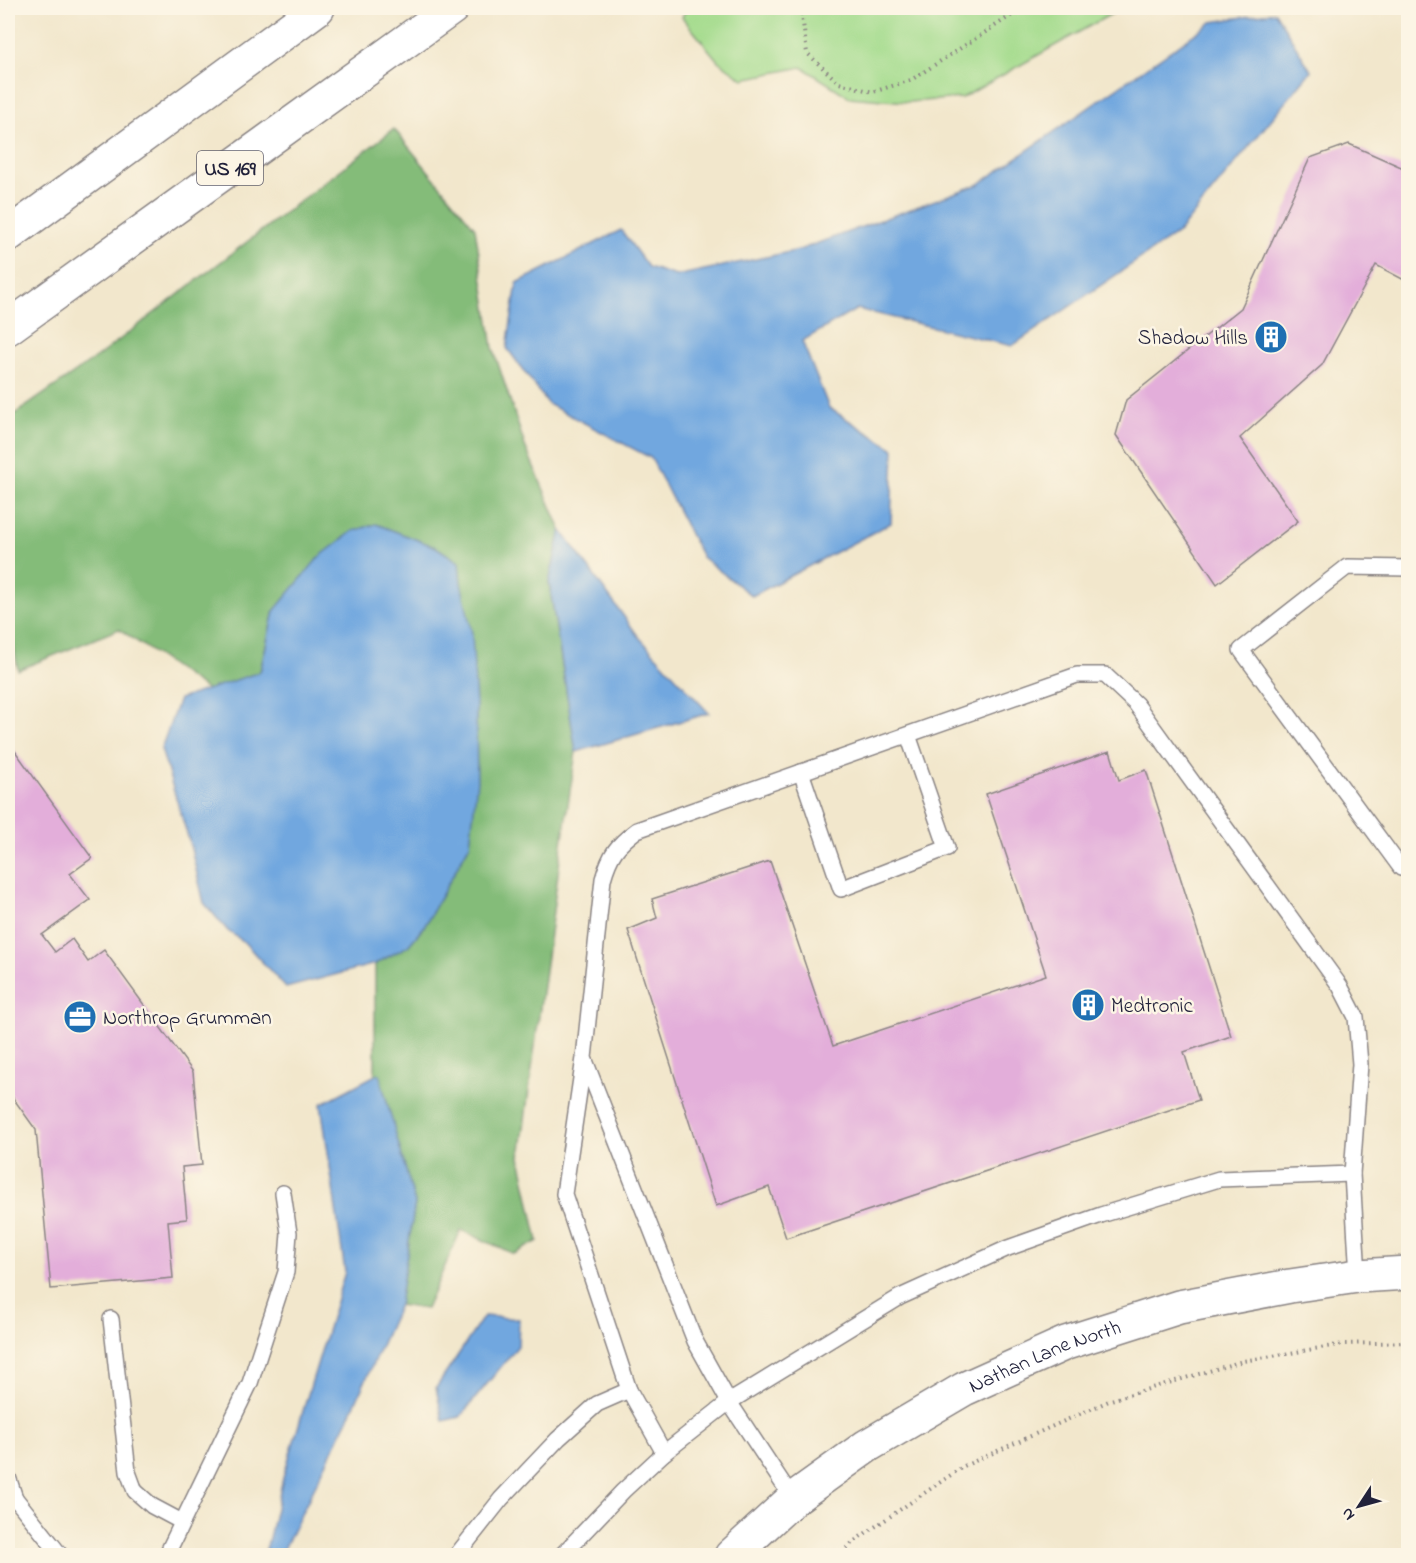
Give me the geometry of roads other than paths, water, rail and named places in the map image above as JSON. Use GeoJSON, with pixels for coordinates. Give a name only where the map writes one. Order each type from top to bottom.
{"type":"FeatureCollection","features":[{"type":"Feature","properties":{"kind":"main road"},"geometry":{"type":"LineString","coordinates":[[8,235],[318,8]]}},
{"type":"Feature","properties":{"kind":"main road","name":"US 169"},"geometry":{"type":"LineString","coordinates":[[8,328],[452,8]]}},
{"type":"Feature","properties":{"kind":"main road","name":"Nathan Lane North"},"geometry":{"type":"LineString","coordinates":[[731,1556],[793,1499],[867,1446],[964,1389],[1066,1343],[1179,1307],[1290,1286],[1358,1276],[1408,1273]]}},
{"type":"Feature","properties":{"kind":"lane"},"geometry":{"type":"LineString","coordinates":[[1408,568],[1347,567],[1241,650],[1401,868],[1408,862]]}},
{"type":"Feature","properties":{"kind":"lane"},"geometry":{"type":"LineString","coordinates":[[664,1453],[629,1390],[564,1194],[584,1058],[603,879],[608,861],[619,843],[638,830],[1077,675],[1105,675],[1136,704],[1340,986],[1356,1017],[1360,1064],[1352,1174],[1358,1276]]}},
{"type":"Feature","properties":{"kind":"lane"},"geometry":{"type":"LineString","coordinates":[[801,772],[841,889],[947,848],[908,735]]}},
{"type":"Feature","properties":{"kind":"lane"},"geometry":{"type":"LineString","coordinates":[[584,1058],[695,1341],[729,1402],[793,1499]]}},
{"type":"Feature","properties":{"kind":"lane"},"geometry":{"type":"LineString","coordinates":[[561,1556],[623,1491],[664,1453],[729,1402],[900,1297],[1008,1248],[1101,1215],[1219,1179],[1352,1174]]}},
{"type":"Feature","properties":{"kind":"lane"},"geometry":{"type":"LineString","coordinates":[[166,1556],[250,1383],[286,1272],[289,1233],[283,1193]]}},
{"type":"Feature","properties":{"kind":"lane"},"geometry":{"type":"LineString","coordinates":[[111,1319],[128,1472],[135,1491],[152,1506],[182,1522]]}},
{"type":"Feature","properties":{"kind":"lane"},"geometry":{"type":"LineString","coordinates":[[456,1556],[501,1498],[558,1439],[597,1404],[629,1390]]}},
{"type":"Feature","properties":{"kind":"lane"},"geometry":{"type":"LineString","coordinates":[[8,1478],[11,1500],[61,1556]]}},
{"type":"Feature","properties":{"kind":"water"},"geometry":{"type":"Polygon","coordinates":[[[1275,12],[1311,71],[1179,232],[1012,346],[857,309],[802,341],[829,408],[894,449],[891,523],[752,596],[702,557],[651,458],[548,404],[507,348],[517,283],[621,230],[648,267],[676,276],[799,250],[979,184],[1212,22],[1275,12]]]}},
{"type":"Feature","properties":{"kind":"water"},"geometry":{"type":"Polygon","coordinates":[[[376,524],[436,547],[459,562],[461,583],[472,633],[476,704],[477,781],[470,844],[424,927],[408,946],[375,964],[286,988],[244,942],[228,931],[204,903],[189,840],[161,749],[179,699],[260,672],[274,611],[319,557],[353,531],[376,524]]]}},
{"type":"Feature","properties":{"kind":"water"},"geometry":{"type":"Polygon","coordinates":[[[561,530],[638,636],[709,713],[576,752],[549,582],[561,530]]]}},
{"type":"Feature","properties":{"kind":"water"},"geometry":{"type":"Polygon","coordinates":[[[379,1073],[415,1203],[399,1305],[351,1413],[281,1555],[265,1555],[284,1474],[345,1272],[321,1104],[379,1073]]]}},
{"type":"Feature","properties":{"kind":"water"},"geometry":{"type":"Polygon","coordinates":[[[484,1316],[519,1319],[518,1346],[460,1417],[443,1421],[436,1388],[484,1316]]]}},
{"type":"Feature","properties":{"kind":"place","name":"Shadow Hills"},"geometry":{"type":"Point","coordinates":[1271,337]}},
{"type":"Feature","properties":{"kind":"place","name":"Medtronic"},"geometry":{"type":"Point","coordinates":[1088,1005]}},
{"type":"Feature","properties":{"kind":"place","name":"Northrop Grumman"},"geometry":{"type":"Point","coordinates":[80,1017]}}]}
